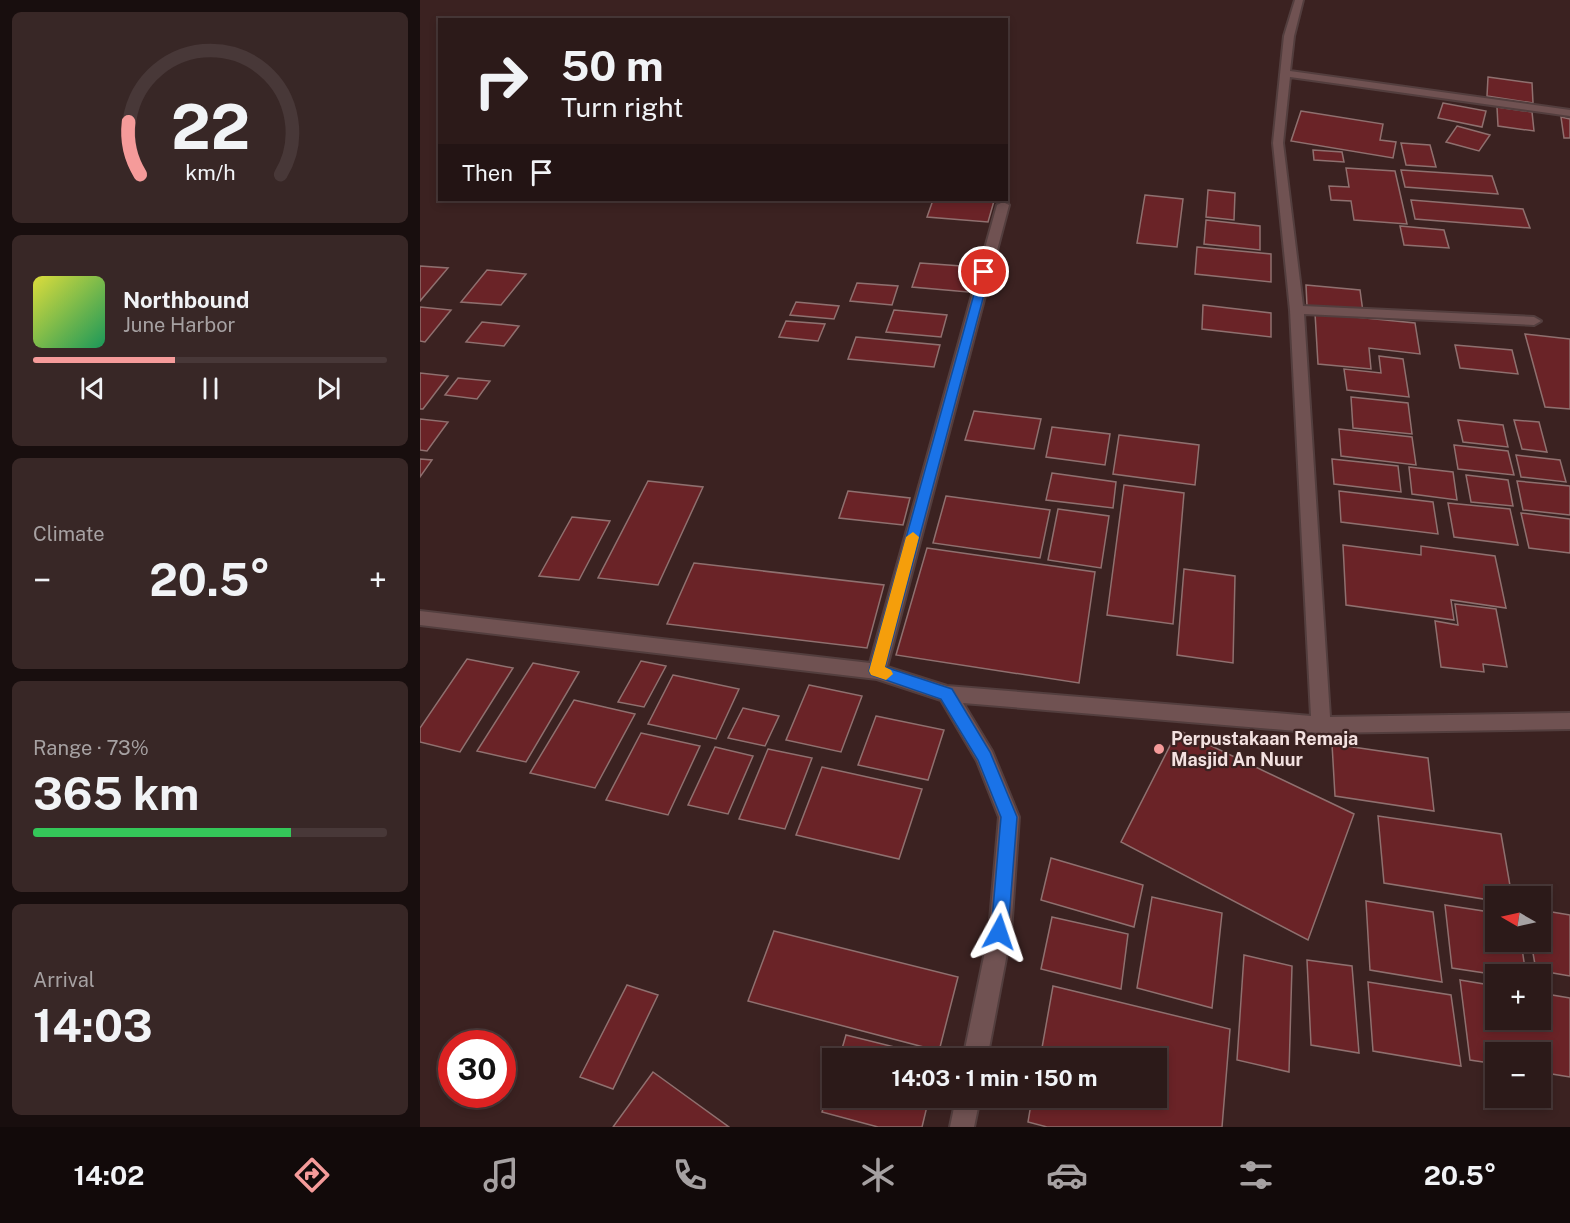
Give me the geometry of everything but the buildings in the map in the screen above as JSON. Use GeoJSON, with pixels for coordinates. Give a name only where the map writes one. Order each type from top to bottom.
{"type":"FeatureCollection","features":[{"type":"Feature","properties":{"kind":"street"},"geometry":{"type":"LineString","coordinates":[[1299,0],[1289,36],[1278,143],[1297,310],[1321,725]]}},
{"type":"Feature","properties":{"kind":"street"},"geometry":{"type":"LineString","coordinates":[[1284,73],[1570,113]]}},
{"type":"Feature","properties":{"kind":"street"},"geometry":{"type":"LineString","coordinates":[[876,671],[1002,205]]}},
{"type":"Feature","properties":{"kind":"street"},"geometry":{"type":"LineString","coordinates":[[1297,310],[1534,321]]}},
{"type":"Feature","properties":{"kind":"street"},"geometry":{"type":"LineString","coordinates":[[420,618],[876,671],[947,694],[1321,725],[1570,720]]}},
{"type":"Feature","properties":{"kind":"street"},"geometry":{"type":"LineString","coordinates":[[947,694],[985,757],[1009,817],[999,932],[977,1048]]}},
{"type":"Feature","properties":{"kind":"street"},"geometry":{"type":"LineString","coordinates":[[962,1127],[966,1108]]}},
{"type":"Feature","properties":{"kind":"slow traffic"},"geometry":{"type":"LineString","coordinates":[[886,674],[876,671],[913,537]]}},
{"type":"Feature","properties":{"kind":"place","name":"Perpustakaan Remaja Masjid An Nuur"},"geometry":{"type":"Point","coordinates":[1159,749]}},
{"type":"Feature","properties":{"kind":"route"},"geometry":{"type":"LineString","coordinates":[[984,272],[876,671],[947,694],[985,757],[1009,817],[999,932]]}}]}
